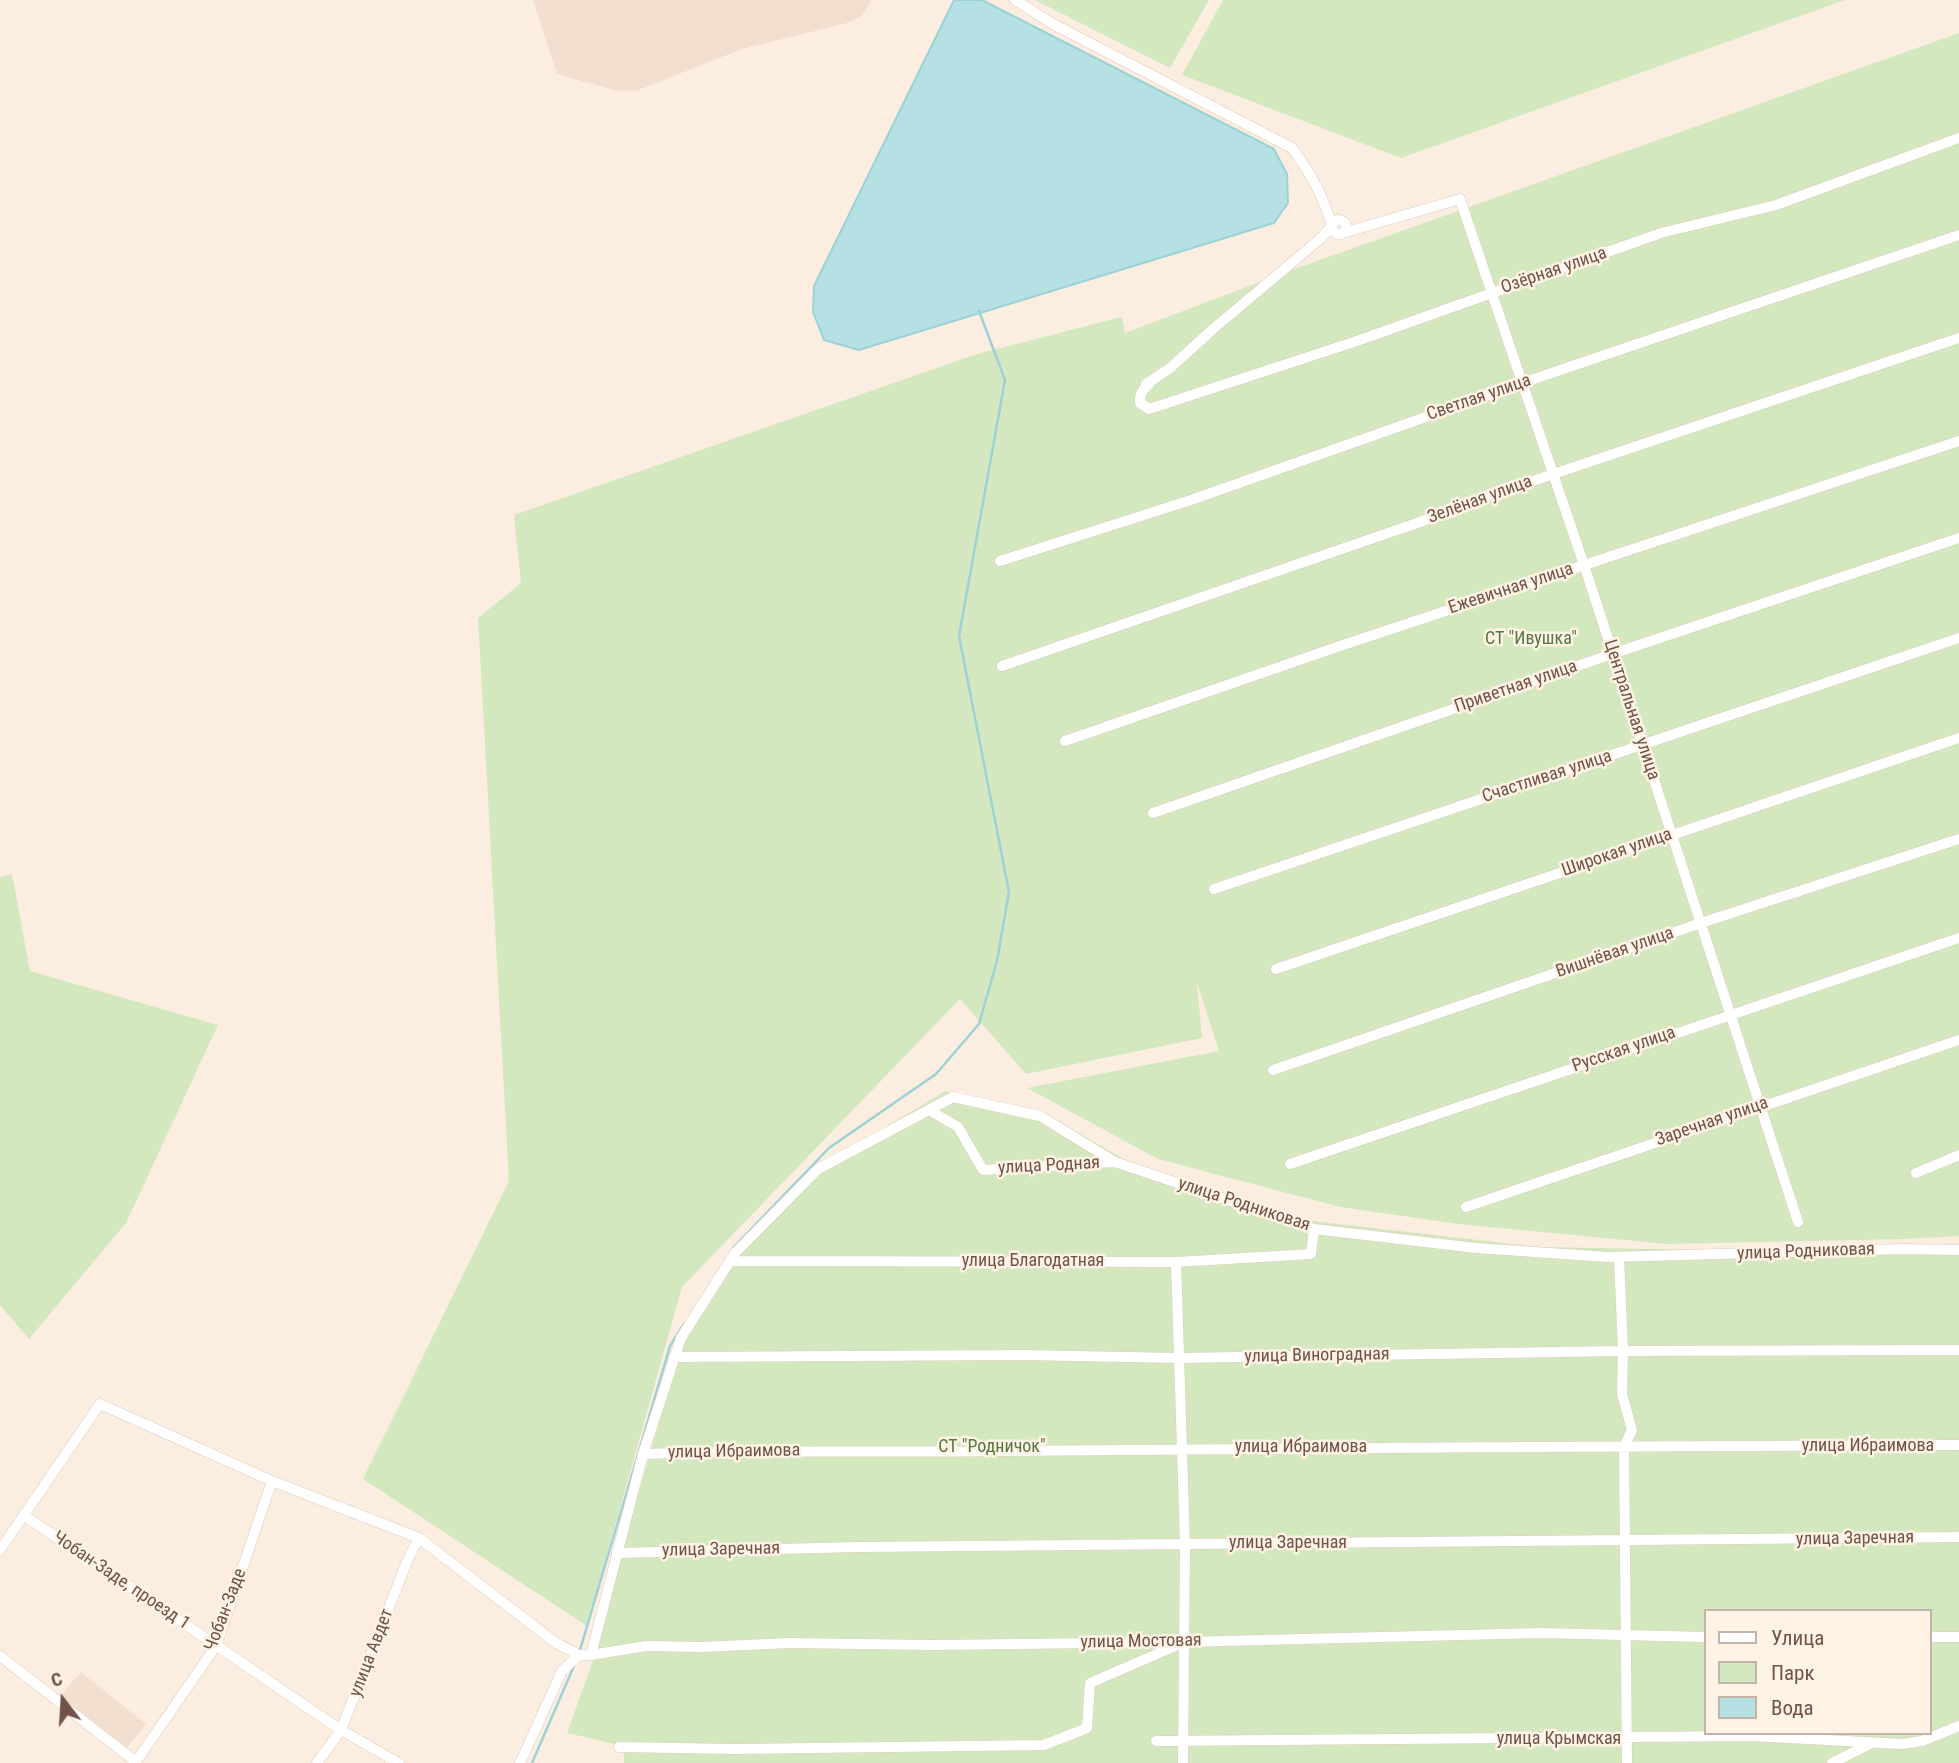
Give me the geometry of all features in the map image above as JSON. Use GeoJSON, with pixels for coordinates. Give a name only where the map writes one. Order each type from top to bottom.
{"type":"FeatureCollection","features":[{"type":"Feature","properties":{"kind":"street"},"geometry":{"type":"LineString","coordinates":[[1015,0],[1053,24],[1292,148],[1306,166],[1326,204],[1343,228]]}},
{"type":"Feature","properties":{"kind":"street","name":"Озёрная улица"},"geometry":{"type":"LineString","coordinates":[[1150,383],[1140,397],[1140,403],[1149,409],[1354,342],[1661,233],[1776,205],[1959,138]]}},
{"type":"Feature","properties":{"kind":"street","name":"Центральная улица"},"geometry":{"type":"LineString","coordinates":[[1343,228],[1370,226],[1460,199],[1584,565],[1798,1222]]}},
{"type":"Feature","properties":{"kind":"street"},"geometry":{"type":"LineString","coordinates":[[1326,204],[1334,232],[1343,228]]}},
{"type":"Feature","properties":{"kind":"street"},"geometry":{"type":"LineString","coordinates":[[1138,386],[1150,383],[1169,369],[1332,226]]}},
{"type":"Feature","properties":{"kind":"street"},"geometry":{"type":"LineString","coordinates":[[1320,239],[1343,228]]}},
{"type":"Feature","properties":{"kind":"street","name":"Светлая улица"},"geometry":{"type":"LineString","coordinates":[[1000,561],[1191,500],[1522,383],[1959,236]]}},
{"type":"Feature","properties":{"kind":"street","name":"Зелёная улица"},"geometry":{"type":"LineString","coordinates":[[1002,666],[1553,474],[1959,338]]}},
{"type":"Feature","properties":{"kind":"street","name":"Ежевичная улица"},"geometry":{"type":"LineString","coordinates":[[1065,741],[1352,641],[1959,440]]}},
{"type":"Feature","properties":{"kind":"street","name":"Приветная улица"},"geometry":{"type":"LineString","coordinates":[[1153,813],[1612,654],[1959,538]]}},
{"type":"Feature","properties":{"kind":"street","name":"Счастливая улица"},"geometry":{"type":"LineString","coordinates":[[1214,888],[1959,638]]}},
{"type":"Feature","properties":{"kind":"street","name":"Широкая улица"},"geometry":{"type":"LineString","coordinates":[[1276,969],[1959,738]]}},
{"type":"Feature","properties":{"kind":"street","name":"Вишнёвая улица"},"geometry":{"type":"LineString","coordinates":[[1273,1070],[1701,923],[1959,839]]}},
{"type":"Feature","properties":{"kind":"street","name":"Русская улица"},"geometry":{"type":"LineString","coordinates":[[1290,1164],[1959,938]]}},
{"type":"Feature","properties":{"kind":"street","name":"Заречная улица"},"geometry":{"type":"LineString","coordinates":[[1466,1207],[1760,1105],[1959,1040]]}},
{"type":"Feature","properties":{"kind":"street","name":"улица Родниковая"},"geometry":{"type":"LineString","coordinates":[[591,1655],[643,1454],[674,1357],[681,1338],[730,1261],[818,1169],[953,1097],[1040,1116],[1115,1162],[1314,1229],[1476,1248],[1619,1257],[1902,1249],[1959,1250]]}},
{"type":"Feature","properties":{"kind":"street","name":"улица Родная"},"geometry":{"type":"LineString","coordinates":[[929,1110],[958,1127],[983,1170],[1115,1162]]}},
{"type":"Feature","properties":{"kind":"street"},"geometry":{"type":"LineString","coordinates":[[1916,1174],[1959,1155]]}},
{"type":"Feature","properties":{"kind":"street","name":"улица Благодатная"},"geometry":{"type":"LineString","coordinates":[[730,1261],[1176,1262],[1311,1254],[1314,1229]]}},
{"type":"Feature","properties":{"kind":"street"},"geometry":{"type":"LineString","coordinates":[[1619,1257],[1622,1394],[1632,1430],[1624,1447],[1627,1763]]}},
{"type":"Feature","properties":{"kind":"street"},"geometry":{"type":"LineString","coordinates":[[1176,1262],[1185,1544],[1183,1763]]}},
{"type":"Feature","properties":{"kind":"street","name":"улица Виноградная"},"geometry":{"type":"LineString","coordinates":[[674,1357],[1023,1354],[1178,1358],[1623,1351],[1959,1350]]}},
{"type":"Feature","properties":{"kind":"street"},"geometry":{"type":"LineString","coordinates":[[0,1550],[100,1404],[272,1481],[419,1538],[556,1643],[579,1655],[562,1671],[520,1763]]}},
{"type":"Feature","properties":{"kind":"street","name":"улица Ибраимова"},"geometry":{"type":"LineString","coordinates":[[643,1454],[737,1450],[1959,1445]]}},
{"type":"Feature","properties":{"kind":"street","name":"Чобан-Заде"},"geometry":{"type":"LineString","coordinates":[[136,1762],[216,1646],[272,1481]]}},
{"type":"Feature","properties":{"kind":"street","name":"Чобан-Заде, проезд 1"},"geometry":{"type":"LineString","coordinates":[[25,1516],[341,1730],[399,1763]]}},
{"type":"Feature","properties":{"kind":"street","name":"улица Заречная"},"geometry":{"type":"LineString","coordinates":[[617,1553],[857,1547],[1959,1537]]}},
{"type":"Feature","properties":{"kind":"street","name":"улица Авдет"},"geometry":{"type":"LineString","coordinates":[[317,1763],[341,1730],[408,1559],[419,1538]]}},
{"type":"Feature","properties":{"kind":"street","name":"улица Мостовая"},"geometry":{"type":"LineString","coordinates":[[579,1655],[646,1646],[702,1647],[789,1643],[932,1645],[1184,1642],[1541,1633],[1703,1637]]}},
{"type":"Feature","properties":{"kind":"street"},"geometry":{"type":"LineString","coordinates":[[1931,1637],[1959,1637]]}},
{"type":"Feature","properties":{"kind":"street"},"geometry":{"type":"LineString","coordinates":[[619,1747],[734,1749],[1044,1745],[1087,1728],[1090,1684],[1184,1642]]}},
{"type":"Feature","properties":{"kind":"street"},"geometry":{"type":"LineString","coordinates":[[0,1656],[136,1762]]}},
{"type":"Feature","properties":{"kind":"street","name":"улица Крымская"},"geometry":{"type":"LineString","coordinates":[[1156,1741],[1751,1736],[1902,1744],[1922,1741],[1959,1726]]}},
{"type":"Feature","properties":{"kind":"street"},"geometry":{"type":"LineString","coordinates":[[1832,1763],[1876,1742]]}},
{"type":"Feature","properties":{"kind":"shaded area"},"geometry":{"type":"Polygon","coordinates":[[[533,0],[872,0],[861,17],[847,23],[742,49],[636,91],[614,90],[557,74],[533,0]]]}},
{"type":"Feature","properties":{"kind":"shaded area"},"geometry":{"type":"Polygon","coordinates":[[[81,1672],[146,1724],[126,1749],[60,1696],[81,1672]]]}},
{"type":"Feature","properties":{"kind":"green space"},"geometry":{"type":"Polygon","coordinates":[[[1035,0],[1209,0],[1170,68],[1035,0]]]}},
{"type":"Feature","properties":{"kind":"green space"},"geometry":{"type":"Polygon","coordinates":[[[1223,0],[1845,0],[1401,158],[1182,75],[1223,0]]]}},
{"type":"Feature","properties":{"kind":"green space","name":"СТ \"Ивушка\""},"geometry":{"type":"Polygon","coordinates":[[[1959,33],[1959,1236],[1667,1244],[1458,1224],[1340,1207],[1158,1159],[1027,1088],[1219,1051],[1197,983],[1202,1038],[1026,1074],[960,999],[682,1287],[587,1626],[363,1479],[509,1181],[478,618],[521,583],[514,515],[977,354],[1122,317],[1125,333],[1286,272],[1959,33]]]}},
{"type":"Feature","properties":{"kind":"green space"},"geometry":{"type":"Polygon","coordinates":[[[12,874],[30,971],[218,1025],[126,1223],[29,1339],[0,1305],[0,877],[12,874]]]}},
{"type":"Feature","properties":{"kind":"green space","name":"СТ \"Родничок\""},"geometry":{"type":"Polygon","coordinates":[[[945,1091],[1044,1113],[1129,1162],[1312,1221],[1540,1247],[1959,1254],[1959,1763],[624,1763],[624,1746],[567,1733],[595,1655],[621,1553],[681,1347],[745,1246],[813,1171],[945,1091]]]}},
{"type":"Feature","properties":{"kind":"water"},"geometry":{"type":"Polygon","coordinates":[[[954,0],[982,0],[1274,149],[1287,174],[1288,203],[1274,223],[859,350],[824,340],[813,312],[814,286],[954,0]]]}},
{"type":"Feature","properties":{"kind":"waterway"},"geometry":{"type":"LineString","coordinates":[[733,1248],[829,1148],[936,1074],[979,1024],[997,961],[1009,892],[959,636],[1005,380],[979,311]]}},
{"type":"Feature","properties":{"kind":"waterway"},"geometry":{"type":"LineString","coordinates":[[580,1650],[670,1346],[684,1324]]}},
{"type":"Feature","properties":{"kind":"waterway"},"geometry":{"type":"LineString","coordinates":[[532,1763],[574,1666]]}}]}
